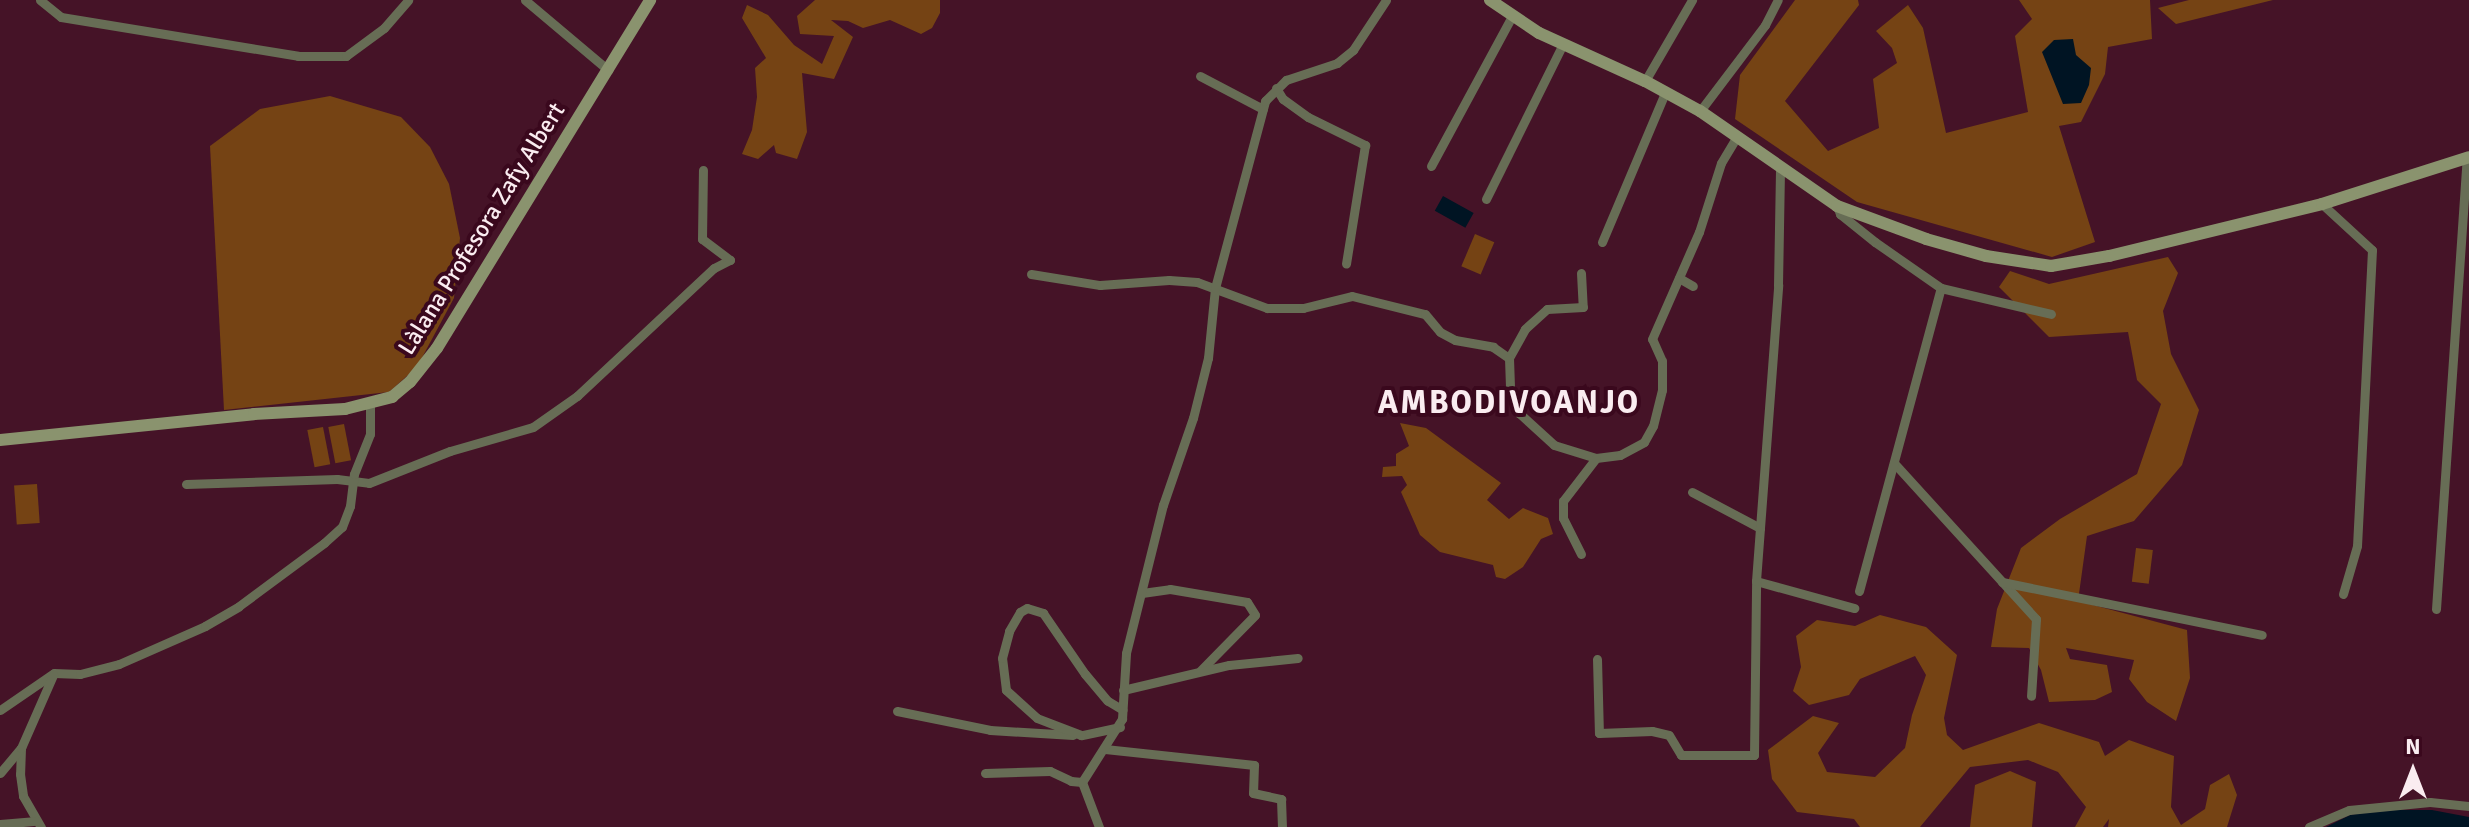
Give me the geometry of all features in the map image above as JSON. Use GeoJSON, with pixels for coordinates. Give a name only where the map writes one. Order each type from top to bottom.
{"type":"FeatureCollection","features":[{"type":"Feature","properties":{"kind":"main road","name":"Làlana Profesora Zafy Albert"},"geometry":{"type":"LineString","coordinates":[[0,440],[370,404],[392,397],[410,382],[437,348],[650,0]]}},
{"type":"Feature","properties":{"kind":"main road"},"geometry":{"type":"LineString","coordinates":[[1490,0],[1563,44],[1645,81],[1700,111],[1837,206],[1986,256],[2051,266],[2109,256],[2322,204],[2468,158]]}},
{"type":"Feature","properties":{"kind":"street"},"geometry":{"type":"LineString","coordinates":[[40,0],[61,17],[298,56],[346,56],[384,28],[408,0]]}},
{"type":"Feature","properties":{"kind":"street"},"geometry":{"type":"LineString","coordinates":[[525,0],[608,70]]}},
{"type":"Feature","properties":{"kind":"street"},"geometry":{"type":"LineString","coordinates":[[1082,782],[1120,727],[1126,653],[1163,505],[1205,373],[1215,288],[1263,109],[1276,88],[1286,80],[1337,63],[1353,50],[1386,0]]}},
{"type":"Feature","properties":{"kind":"street"},"geometry":{"type":"LineString","coordinates":[[1645,81],[1692,0]]}},
{"type":"Feature","properties":{"kind":"street"},"geometry":{"type":"LineString","coordinates":[[1700,111],[1765,25],[1778,0]]}},
{"type":"Feature","properties":{"kind":"street"},"geometry":{"type":"LineString","coordinates":[[1431,166],[1512,16]]}},
{"type":"Feature","properties":{"kind":"street"},"geometry":{"type":"LineString","coordinates":[[1486,199],[1563,44]]}},
{"type":"Feature","properties":{"kind":"street"},"geometry":{"type":"LineString","coordinates":[[1200,76],[1263,109]]}},
{"type":"Feature","properties":{"kind":"street"},"geometry":{"type":"LineString","coordinates":[[1276,88],[1283,99],[1308,117],[1365,145],[1346,263]]}},
{"type":"Feature","properties":{"kind":"street"},"geometry":{"type":"LineString","coordinates":[[1602,242],[1665,93]]}},
{"type":"Feature","properties":{"kind":"street"},"geometry":{"type":"LineString","coordinates":[[1581,273],[1583,307],[1547,309],[1525,329],[1509,358],[1510,390],[1519,413],[1554,445],[1596,458],[1620,455],[1644,442],[1653,426],[1662,390],[1662,361],[1652,339],[1699,232],[1711,187],[1737,136]]}},
{"type":"Feature","properties":{"kind":"street"},"geometry":{"type":"LineString","coordinates":[[2436,609],[2468,158]]}},
{"type":"Feature","properties":{"kind":"street"},"geometry":{"type":"LineString","coordinates":[[1597,659],[1599,733],[1652,731],[1669,735],[1681,755],[1754,755],[1756,581],[1778,285],[1780,166]]}},
{"type":"Feature","properties":{"kind":"street"},"geometry":{"type":"LineString","coordinates":[[186,484],[337,479],[369,483],[450,451],[533,427],[577,396],[714,268],[730,260],[702,239],[703,170]]}},
{"type":"Feature","properties":{"kind":"street"},"geometry":{"type":"LineString","coordinates":[[2322,204],[2372,250],[2357,546],[2343,594]]}},
{"type":"Feature","properties":{"kind":"street"},"geometry":{"type":"LineString","coordinates":[[1837,206],[1840,214],[1875,242],[1941,288],[2051,314]]}},
{"type":"Feature","properties":{"kind":"street"},"geometry":{"type":"LineString","coordinates":[[1031,274],[1100,285],[1169,280],[1215,288],[1267,308],[1303,308],[1352,296],[1425,314],[1440,332],[1455,340],[1493,347],[1509,358]]}},
{"type":"Feature","properties":{"kind":"street"},"geometry":{"type":"LineString","coordinates":[[1679,278],[1693,286]]}},
{"type":"Feature","properties":{"kind":"street"},"geometry":{"type":"LineString","coordinates":[[1859,591],[1941,288]]}},
{"type":"Feature","properties":{"kind":"street"},"geometry":{"type":"LineString","coordinates":[[0,710],[54,673],[80,674],[119,664],[205,626],[239,606],[342,527],[370,434],[370,404]]}},
{"type":"Feature","properties":{"kind":"street"},"geometry":{"type":"LineString","coordinates":[[1581,554],[1563,518],[1563,501],[1596,458]]}},
{"type":"Feature","properties":{"kind":"street"},"geometry":{"type":"LineString","coordinates":[[1894,463],[2036,619],[2031,696]]}},
{"type":"Feature","properties":{"kind":"street"},"geometry":{"type":"LineString","coordinates":[[1692,492],[1760,528]]}},
{"type":"Feature","properties":{"kind":"street"},"geometry":{"type":"LineString","coordinates":[[1756,581],[1854,608]]}},
{"type":"Feature","properties":{"kind":"street"},"geometry":{"type":"LineString","coordinates":[[2002,582],[2262,635]]}},
{"type":"Feature","properties":{"kind":"street"},"geometry":{"type":"LineString","coordinates":[[1142,593],[1170,589],[1247,602],[1255,615],[1200,671]]}},
{"type":"Feature","properties":{"kind":"street"},"geometry":{"type":"LineString","coordinates":[[1081,735],[1037,718],[1006,690],[1002,658],[1009,631],[1020,612],[1027,608],[1043,613],[1085,674],[1108,701],[1123,710]]}},
{"type":"Feature","properties":{"kind":"street"},"geometry":{"type":"LineString","coordinates":[[1123,690],[1229,665],[1298,658]]}},
{"type":"Feature","properties":{"kind":"street"},"geometry":{"type":"LineString","coordinates":[[0,773],[21,748],[54,673]]}},
{"type":"Feature","properties":{"kind":"street"},"geometry":{"type":"LineString","coordinates":[[897,711],[990,730],[1081,735],[1120,727]]}},
{"type":"Feature","properties":{"kind":"street"},"geometry":{"type":"LineString","coordinates":[[0,824],[39,824],[23,796],[21,748]]}},
{"type":"Feature","properties":{"kind":"street"},"geometry":{"type":"LineString","coordinates":[[1105,749],[1254,765],[1253,793],[1281,799],[1282,827]]}},
{"type":"Feature","properties":{"kind":"street"},"geometry":{"type":"LineString","coordinates":[[985,773],[1050,771],[1071,781],[1082,782]]}},
{"type":"Feature","properties":{"kind":"street"},"geometry":{"type":"LineString","coordinates":[[1082,782],[1099,827]]}},
{"type":"Feature","properties":{"kind":"street"},"geometry":{"type":"LineString","coordinates":[[2309,827],[2349,810],[2430,802],[2469,806]]}},
{"type":"Feature","properties":{"kind":"shaded area"},"geometry":{"type":"Polygon","coordinates":[[[815,0],[940,0],[940,13],[932,28],[921,34],[890,20],[863,28],[848,21],[831,20],[853,37],[834,79],[802,73],[807,132],[797,159],[776,153],[774,145],[758,159],[742,154],[752,130],[757,97],[755,68],[766,58],[742,18],[747,5],[768,15],[794,45],[822,64],[834,36],[800,34],[797,16],[815,0]]]}},
{"type":"Feature","properties":{"kind":"shaded area"},"geometry":{"type":"Polygon","coordinates":[[[1795,0],[1858,0],[1859,5],[1785,101],[1828,151],[1879,128],[1873,79],[1897,63],[1892,48],[1876,31],[1908,5],[1923,28],[1946,133],[2028,112],[2015,36],[2032,19],[2019,0],[2150,0],[2152,39],[2108,47],[2105,74],[2081,122],[2059,126],[2095,242],[2052,257],[1857,202],[1735,119],[1740,75],[1795,0]]]}},
{"type":"Feature","properties":{"kind":"shaded area"},"geometry":{"type":"Polygon","coordinates":[[[2189,0],[2273,0],[2176,24],[2158,8],[2189,0]]]}},
{"type":"Feature","properties":{"kind":"shaded area"},"geometry":{"type":"Polygon","coordinates":[[[330,96],[401,117],[430,147],[449,184],[460,238],[454,298],[417,367],[389,392],[224,410],[210,146],[260,109],[330,96]]]}},
{"type":"Feature","properties":{"kind":"shaded area"},"geometry":{"type":"Polygon","coordinates":[[[1475,234],[1494,242],[1481,274],[1461,266],[1475,234]]]}},
{"type":"Feature","properties":{"kind":"shaded area"},"geometry":{"type":"Polygon","coordinates":[[[2168,257],[2178,273],[2163,311],[2171,354],[2199,410],[2182,465],[2134,521],[2087,536],[2078,601],[2187,630],[2190,678],[2176,721],[2147,702],[2129,679],[2134,660],[2066,648],[2070,659],[2107,665],[2112,692],[2095,700],[2049,702],[2041,670],[2029,648],[1991,647],[1997,609],[2021,548],[2060,519],[2137,474],[2161,404],[2137,380],[2128,332],[2049,337],[1999,287],[2010,271],[2049,284],[2168,257]]]}},
{"type":"Feature","properties":{"kind":"shaded area"},"geometry":{"type":"Polygon","coordinates":[[[1400,423],[1426,428],[1501,483],[1487,500],[1509,519],[1523,508],[1548,518],[1553,534],[1541,539],[1523,567],[1505,579],[1496,577],[1493,565],[1440,552],[1420,535],[1401,492],[1407,485],[1402,476],[1382,477],[1383,467],[1396,466],[1396,454],[1409,446],[1400,423]]]}},
{"type":"Feature","properties":{"kind":"shaded area"},"geometry":{"type":"Polygon","coordinates":[[[344,424],[351,460],[335,463],[328,427],[344,424]]]}},
{"type":"Feature","properties":{"kind":"shaded area"},"geometry":{"type":"Polygon","coordinates":[[[323,427],[330,464],[315,467],[307,430],[323,427]]]}},
{"type":"Feature","properties":{"kind":"shaded area"},"geometry":{"type":"Polygon","coordinates":[[[37,484],[40,523],[17,525],[14,486],[37,484]]]}},
{"type":"Feature","properties":{"kind":"shaded area"},"geometry":{"type":"Polygon","coordinates":[[[2136,548],[2153,550],[2149,584],[2132,582],[2136,548]]]}},
{"type":"Feature","properties":{"kind":"shaded area"},"geometry":{"type":"Polygon","coordinates":[[[1880,615],[1926,627],[1957,655],[1944,718],[1947,735],[1963,750],[2039,723],[2099,742],[2105,756],[2129,740],[2174,756],[2171,807],[2181,825],[2205,809],[2210,785],[2229,774],[2237,795],[2227,827],[2108,827],[2109,819],[2103,827],[2075,827],[2086,807],[2058,772],[2028,760],[1970,767],[1920,827],[1860,827],[1854,819],[1797,812],[1772,779],[1768,750],[1813,716],[1839,723],[1818,753],[1827,772],[1875,777],[1905,748],[1926,675],[1915,656],[1860,679],[1849,695],[1809,705],[1793,691],[1801,667],[1796,636],[1817,620],[1855,626],[1880,615]]]}},
{"type":"Feature","properties":{"kind":"shaded area"},"geometry":{"type":"Polygon","coordinates":[[[2010,771],[2036,782],[2032,827],[1970,827],[1975,785],[2010,771]]]}},
{"type":"Feature","properties":{"kind":"water"},"geometry":{"type":"Polygon","coordinates":[[[2073,39],[2076,55],[2091,68],[2089,85],[2081,103],[2063,104],[2042,52],[2054,40],[2073,39]]]}},
{"type":"Feature","properties":{"kind":"water"},"geometry":{"type":"Polygon","coordinates":[[[1443,196],[1474,213],[1465,228],[1435,211],[1443,196]]]}},
{"type":"Feature","properties":{"kind":"water"},"geometry":{"type":"Polygon","coordinates":[[[2379,810],[2432,810],[2469,817],[2469,827],[2326,827],[2350,815],[2379,810]]]}},
{"type":"Feature","properties":{"kind":"district","name":"AMBODIVOANJO"},"geometry":{"type":"Point","coordinates":[1509,403]}}]}
